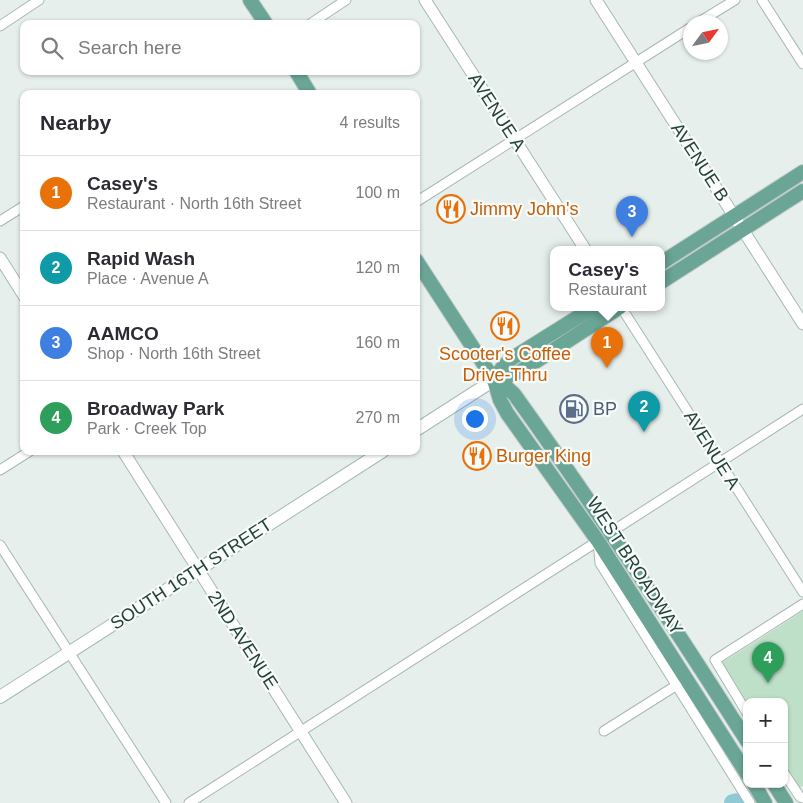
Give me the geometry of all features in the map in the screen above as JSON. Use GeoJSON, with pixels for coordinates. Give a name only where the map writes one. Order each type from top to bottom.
{"type":"FeatureCollection","features":[{"type":"Feature","properties":{"kind":"main road"},"geometry":{"type":"LineString","coordinates":[[250,0],[263,20]]}},
{"type":"Feature","properties":{"kind":"main road"},"geometry":{"type":"LineString","coordinates":[[298,75],[308,90]]}},
{"type":"Feature","properties":{"kind":"main road"},"geometry":{"type":"LineString","coordinates":[[665,260],[803,172]]}},
{"type":"Feature","properties":{"kind":"main road"},"geometry":{"type":"LineString","coordinates":[[665,279],[803,192]]}},
{"type":"Feature","properties":{"kind":"main road","name":"WEST BROADWAY"},"geometry":{"type":"LineString","coordinates":[[420,266],[494,380],[500,400],[507,414],[598,541],[743,768]]}},
{"type":"Feature","properties":{"kind":"main road"},"geometry":{"type":"LineString","coordinates":[[494,380],[511,359],[588,311]]}},
{"type":"Feature","properties":{"kind":"main road"},"geometry":{"type":"LineString","coordinates":[[420,427],[494,380],[521,371],[615,311]]}},
{"type":"Feature","properties":{"kind":"main road","name":"WEST BROADWAY"},"geometry":{"type":"LineString","coordinates":[[494,380],[514,394],[611,532],[743,735]]}},
{"type":"Feature","properties":{"kind":"main road","name":"SOUTH 16TH STREET"},"geometry":{"type":"LineString","coordinates":[[0,697],[377,455]]}},
{"type":"Feature","properties":{"kind":"main road"},"geometry":{"type":"LineString","coordinates":[[757,788],[766,803]]}},
{"type":"Feature","properties":{"kind":"main road"},"geometry":{"type":"LineString","coordinates":[[777,788],[786,803]]}},
{"type":"Feature","properties":{"kind":"street"},"geometry":{"type":"LineString","coordinates":[[0,26],[39,0]]}},
{"type":"Feature","properties":{"kind":"street"},"geometry":{"type":"LineString","coordinates":[[316,20],[346,0]]}},
{"type":"Feature","properties":{"kind":"street","name":"AVENUE A"},"geometry":{"type":"LineString","coordinates":[[425,0],[582,246]]}},
{"type":"Feature","properties":{"kind":"street","name":"AVENUE B"},"geometry":{"type":"LineString","coordinates":[[596,0],[803,324]]}},
{"type":"Feature","properties":{"kind":"street"},"geometry":{"type":"LineString","coordinates":[[710,15],[735,0]]}},
{"type":"Feature","properties":{"kind":"street"},"geometry":{"type":"LineString","coordinates":[[762,0],[803,64]]}},
{"type":"Feature","properties":{"kind":"street"},"geometry":{"type":"LineString","coordinates":[[420,199],[683,33]]}},
{"type":"Feature","properties":{"kind":"street"},"geometry":{"type":"LineString","coordinates":[[0,221],[20,208]]}},
{"type":"Feature","properties":{"kind":"street"},"geometry":{"type":"LineString","coordinates":[[0,258],[20,290]]}},
{"type":"Feature","properties":{"kind":"street","name":"AVENUE A"},"geometry":{"type":"LineString","coordinates":[[624,311],[803,592]]}},
{"type":"Feature","properties":{"kind":"street"},"geometry":{"type":"LineString","coordinates":[[611,532],[803,409]]}},
{"type":"Feature","properties":{"kind":"street"},"geometry":{"type":"LineString","coordinates":[[0,470],[24,455]]}},
{"type":"Feature","properties":{"kind":"street","name":"2ND AVENUE"},"geometry":{"type":"LineString","coordinates":[[126,455],[346,803]]}},
{"type":"Feature","properties":{"kind":"street"},"geometry":{"type":"LineString","coordinates":[[189,803],[598,541],[600,563],[750,803]]}},
{"type":"Feature","properties":{"kind":"street"},"geometry":{"type":"LineString","coordinates":[[0,545],[166,803]]}},
{"type":"Feature","properties":{"kind":"street"},"geometry":{"type":"LineString","coordinates":[[743,707],[715,660],[803,604]]}},
{"type":"Feature","properties":{"kind":"street"},"geometry":{"type":"LineString","coordinates":[[604,731],[677,685]]}},
{"type":"Feature","properties":{"kind":"street"},"geometry":{"type":"LineString","coordinates":[[788,779],[800,797],[803,798]]}},
{"type":"Feature","properties":{"kind":"green space"},"geometry":{"type":"Polygon","coordinates":[[[803,611],[803,787],[798,786],[788,770],[788,698],[743,698],[743,700],[720,664],[803,611]]]}},
{"type":"Feature","properties":{"kind":"waterway"},"geometry":{"type":"LineString","coordinates":[[733,803],[740,802]]}},
{"type":"Feature","properties":{"kind":"place","name":"Jimmy John's"},"geometry":{"type":"Point","coordinates":[451,209]}},
{"type":"Feature","properties":{"kind":"place","name":"AAMCO"},"geometry":{"type":"Point","coordinates":[632,237]}},
{"type":"Feature","properties":{"kind":"place","name":"Scooter's Coffee Drive-Thru"},"geometry":{"type":"Point","coordinates":[505,326]}},
{"type":"Feature","properties":{"kind":"place","name":"Casey's"},"geometry":{"type":"Point","coordinates":[607,368]}},
{"type":"Feature","properties":{"kind":"place","name":"BP"},"geometry":{"type":"Point","coordinates":[574,409]}},
{"type":"Feature","properties":{"kind":"place","name":"Rapid Wash"},"geometry":{"type":"Point","coordinates":[644,432]}},
{"type":"Feature","properties":{"kind":"place","name":"Burger King"},"geometry":{"type":"Point","coordinates":[477,456]}},
{"type":"Feature","properties":{"kind":"place","name":"Broadway Park"},"geometry":{"type":"Point","coordinates":[768,683]}}]}
